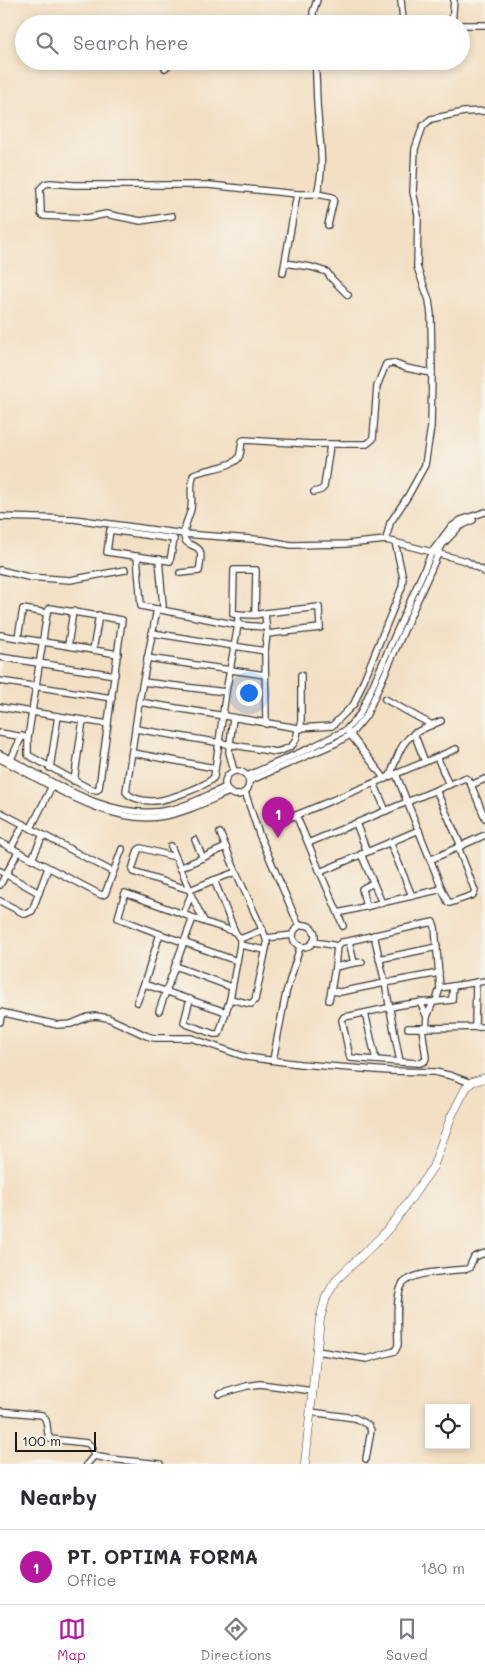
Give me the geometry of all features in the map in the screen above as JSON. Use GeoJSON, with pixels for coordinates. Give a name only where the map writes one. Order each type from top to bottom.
{"type":"FeatureCollection","features":[{"type":"Feature","properties":{"kind":"street"},"geometry":{"type":"LineString","coordinates":[[313,15],[317,0]]}},
{"type":"Feature","properties":{"kind":"street"},"geometry":{"type":"LineString","coordinates":[[401,0],[402,15]]}},
{"type":"Feature","properties":{"kind":"street"},"geometry":{"type":"LineString","coordinates":[[453,15],[454,0]]}},
{"type":"Feature","properties":{"kind":"street"},"geometry":{"type":"LineString","coordinates":[[470,25],[485,25]]}},
{"type":"Feature","properties":{"kind":"street"},"geometry":{"type":"LineString","coordinates":[[316,70],[322,150],[322,173],[317,194]]}},
{"type":"Feature","properties":{"kind":"street"},"geometry":{"type":"LineString","coordinates":[[386,540],[390,523],[425,465],[431,427],[432,373],[429,300],[417,267],[418,215],[413,192],[415,149],[423,126],[431,119],[464,112],[485,111]]}},
{"type":"Feature","properties":{"kind":"street"},"geometry":{"type":"LineString","coordinates":[[172,216],[141,221],[106,214],[88,218],[44,216],[40,211],[40,189],[45,184],[50,183],[209,185],[297,194],[317,194],[334,199],[328,225]]}},
{"type":"Feature","properties":{"kind":"street"},"geometry":{"type":"LineString","coordinates":[[283,273],[297,194]]}},
{"type":"Feature","properties":{"kind":"street"},"geometry":{"type":"LineString","coordinates":[[285,263],[311,267],[327,272],[348,295]]}},
{"type":"Feature","properties":{"kind":"street"},"geometry":{"type":"LineString","coordinates":[[180,573],[197,572],[200,568],[200,550],[187,542],[184,534],[191,505],[192,476],[199,471],[235,462],[239,458],[242,441],[247,440],[330,445],[365,444],[372,441],[375,430],[377,386],[386,364],[393,363],[406,368],[432,373]]}},
{"type":"Feature","properties":{"kind":"street"},"geometry":{"type":"LineString","coordinates":[[314,492],[324,487],[330,445]]}},
{"type":"Feature","properties":{"kind":"street"},"geometry":{"type":"LineString","coordinates":[[248,778],[336,743],[366,716],[432,552],[450,528],[461,520],[485,512]]}},
{"type":"Feature","properties":{"kind":"street"},"geometry":{"type":"LineString","coordinates":[[419,588],[442,545],[458,527],[471,520],[485,516]]}},
{"type":"Feature","properties":{"kind":"street"},"geometry":{"type":"LineString","coordinates":[[0,517],[74,519],[184,534],[264,540],[291,545],[347,544],[386,540],[466,561],[485,572]]}},
{"type":"Feature","properties":{"kind":"street"},"geometry":{"type":"LineString","coordinates":[[110,530],[174,539],[170,561],[159,559],[107,552],[110,530]]}},
{"type":"Feature","properties":{"kind":"street"},"geometry":{"type":"LineString","coordinates":[[139,702],[299,729],[332,726],[354,704],[402,587],[403,578],[395,542]]}},
{"type":"Feature","properties":{"kind":"street"},"geometry":{"type":"LineString","coordinates":[[137,556],[141,606],[267,630],[320,628],[319,607],[254,615],[233,614],[234,570],[256,570],[254,615]]}},
{"type":"Feature","properties":{"kind":"street"},"geometry":{"type":"LineString","coordinates":[[159,559],[163,606]]}},
{"type":"Feature","properties":{"kind":"street"},"geometry":{"type":"LineString","coordinates":[[0,570],[28,577],[70,580],[125,570]]}},
{"type":"Feature","properties":{"kind":"street"},"geometry":{"type":"LineString","coordinates":[[10,761],[25,737],[32,712],[50,608],[122,620],[99,788],[95,790],[90,789],[29,757],[25,737]]}},
{"type":"Feature","properties":{"kind":"street"},"geometry":{"type":"LineString","coordinates":[[157,609],[139,702],[127,794],[152,802],[174,796],[208,782],[214,777],[229,670],[238,625],[238,614]]}},
{"type":"Feature","properties":{"kind":"street"},"geometry":{"type":"LineString","coordinates":[[18,638],[22,610],[48,613]]}},
{"type":"Feature","properties":{"kind":"street"},"geometry":{"type":"LineString","coordinates":[[68,646],[73,611]]}},
{"type":"Feature","properties":{"kind":"street"},"geometry":{"type":"LineString","coordinates":[[265,613],[267,630],[265,652],[266,724]]}},
{"type":"Feature","properties":{"kind":"street"},"geometry":{"type":"LineString","coordinates":[[93,650],[99,615]]}},
{"type":"Feature","properties":{"kind":"street"},"geometry":{"type":"LineString","coordinates":[[152,633],[265,652]]}},
{"type":"Feature","properties":{"kind":"street"},"geometry":{"type":"LineString","coordinates":[[0,635],[118,654]]}},
{"type":"Feature","properties":{"kind":"street"},"geometry":{"type":"LineString","coordinates":[[0,657],[115,675]]}},
{"type":"Feature","properties":{"kind":"street"},"geometry":{"type":"LineString","coordinates":[[147,658],[265,675]]}},
{"type":"Feature","properties":{"kind":"street"},"geometry":{"type":"LineString","coordinates":[[136,729],[276,752],[296,743],[297,740],[301,676]]}},
{"type":"Feature","properties":{"kind":"street"},"geometry":{"type":"LineString","coordinates":[[0,681],[112,698]]}},
{"type":"Feature","properties":{"kind":"street"},"geometry":{"type":"LineString","coordinates":[[143,682],[226,692]]}},
{"type":"Feature","properties":{"kind":"street"},"geometry":{"type":"LineString","coordinates":[[386,699],[432,725]]}},
{"type":"Feature","properties":{"kind":"street"},"geometry":{"type":"LineString","coordinates":[[0,707],[108,724]]}},
{"type":"Feature","properties":{"kind":"street"},"geometry":{"type":"LineString","coordinates":[[50,768],[58,716]]}},
{"type":"Feature","properties":{"kind":"street"},"geometry":{"type":"LineString","coordinates":[[233,718],[229,752],[234,771]]}},
{"type":"Feature","properties":{"kind":"street"},"geometry":{"type":"LineString","coordinates":[[74,781],[83,720]]}},
{"type":"Feature","properties":{"kind":"street"},"geometry":{"type":"LineString","coordinates":[[391,776],[401,747],[408,737],[441,721]]}},
{"type":"Feature","properties":{"kind":"street"},"geometry":{"type":"LineString","coordinates":[[348,732],[391,776],[408,802],[442,889],[450,903],[474,894],[475,890],[436,790]]}},
{"type":"Feature","properties":{"kind":"street"},"geometry":{"type":"LineString","coordinates":[[0,733],[25,737]]}},
{"type":"Feature","properties":{"kind":"street"},"geometry":{"type":"LineString","coordinates":[[414,733],[425,762]]}},
{"type":"Feature","properties":{"kind":"street"},"geometry":{"type":"LineString","coordinates":[[282,821],[456,749]]}},
{"type":"Feature","properties":{"kind":"street"},"geometry":{"type":"LineString","coordinates":[[133,753],[215,768]]}},
{"type":"Feature","properties":{"kind":"street"},"geometry":{"type":"LineString","coordinates":[[0,754],[77,800],[99,809],[129,815],[149,818],[163,817],[176,813],[227,789]]}},
{"type":"Feature","properties":{"kind":"street"},"geometry":{"type":"LineString","coordinates":[[437,757],[449,785]]}},
{"type":"Feature","properties":{"kind":"street"},"geometry":{"type":"LineString","coordinates":[[0,759],[10,761],[91,801],[148,813],[169,810],[189,804],[227,789]]}},
{"type":"Feature","properties":{"kind":"street"},"geometry":{"type":"LineString","coordinates":[[234,771],[241,772],[248,778],[249,787],[245,792],[237,795],[227,789],[226,779],[230,773],[234,771]]}},
{"type":"Feature","properties":{"kind":"street"},"geometry":{"type":"LineString","coordinates":[[308,844],[466,777],[485,818]]}},
{"type":"Feature","properties":{"kind":"street"},"geometry":{"type":"LineString","coordinates":[[471,785],[485,779]]}},
{"type":"Feature","properties":{"kind":"street"},"geometry":{"type":"LineString","coordinates":[[374,783],[386,811]]}},
{"type":"Feature","properties":{"kind":"street"},"geometry":{"type":"LineString","coordinates":[[31,828],[52,786]]}},
{"type":"Feature","properties":{"kind":"street"},"geometry":{"type":"LineString","coordinates":[[245,792],[259,834],[299,926]]}},
{"type":"Feature","properties":{"kind":"street"},"geometry":{"type":"LineString","coordinates":[[0,812],[113,872]]}},
{"type":"Feature","properties":{"kind":"street"},"geometry":{"type":"LineString","coordinates":[[296,815],[343,926]]}},
{"type":"Feature","properties":{"kind":"street"},"geometry":{"type":"LineString","coordinates":[[356,823],[373,883],[382,903]]}},
{"type":"Feature","properties":{"kind":"street"},"geometry":{"type":"LineString","coordinates":[[11,848],[24,824]]}},
{"type":"Feature","properties":{"kind":"street"},"geometry":{"type":"LineString","coordinates":[[320,872],[419,830]]}},
{"type":"Feature","properties":{"kind":"street"},"geometry":{"type":"LineString","coordinates":[[220,833],[266,938],[255,1000],[251,1004],[230,999]]}},
{"type":"Feature","properties":{"kind":"street"},"geometry":{"type":"LineString","coordinates":[[32,859],[43,835]]}},
{"type":"Feature","properties":{"kind":"street"},"geometry":{"type":"LineString","coordinates":[[430,860],[485,835]]}},
{"type":"Feature","properties":{"kind":"street"},"geometry":{"type":"LineString","coordinates":[[195,840],[203,858]]}},
{"type":"Feature","properties":{"kind":"street"},"geometry":{"type":"LineString","coordinates":[[0,842],[101,895],[106,894],[122,849]]}},
{"type":"Feature","properties":{"kind":"street"},"geometry":{"type":"LineString","coordinates":[[390,842],[412,896]]}},
{"type":"Feature","properties":{"kind":"street"},"geometry":{"type":"LineString","coordinates":[[171,846],[204,921]]}},
{"type":"Feature","properties":{"kind":"street"},"geometry":{"type":"LineString","coordinates":[[180,868],[226,847]]}},
{"type":"Feature","properties":{"kind":"street"},"geometry":{"type":"LineString","coordinates":[[175,857],[141,848],[138,850],[132,870],[133,872],[191,892]]}},
{"type":"Feature","properties":{"kind":"street"},"geometry":{"type":"LineString","coordinates":[[0,885],[18,852]]}},
{"type":"Feature","properties":{"kind":"street"},"geometry":{"type":"LineString","coordinates":[[0,901],[27,914],[32,912],[48,868]]}},
{"type":"Feature","properties":{"kind":"street"},"geometry":{"type":"LineString","coordinates":[[0,871],[39,893]]}},
{"type":"Feature","properties":{"kind":"street"},"geometry":{"type":"LineString","coordinates":[[183,914],[191,892],[214,880],[236,872]]}},
{"type":"Feature","properties":{"kind":"street"},"geometry":{"type":"LineString","coordinates":[[190,999],[184,1022],[214,1034],[219,1034],[230,999],[240,942],[234,932],[214,880]]}},
{"type":"Feature","properties":{"kind":"street"},"geometry":{"type":"LineString","coordinates":[[366,907],[362,889],[373,883]]}},
{"type":"Feature","properties":{"kind":"street"},"geometry":{"type":"LineString","coordinates":[[338,913],[442,889]]}},
{"type":"Feature","properties":{"kind":"street"},"geometry":{"type":"LineString","coordinates":[[234,932],[126,893],[124,894],[118,918],[237,961]]}},
{"type":"Feature","properties":{"kind":"street"},"geometry":{"type":"LineString","coordinates":[[160,1011],[193,918]]}},
{"type":"Feature","properties":{"kind":"street"},"geometry":{"type":"LineString","coordinates":[[329,1000],[336,967],[337,946],[342,942],[432,922],[435,927],[440,988],[435,1001],[427,1017],[424,1028],[425,1061],[420,1063],[350,1058],[341,1018],[420,1002],[435,1001],[452,1000],[453,986]]}},
{"type":"Feature","properties":{"kind":"street"},"geometry":{"type":"LineString","coordinates":[[308,925],[314,930],[316,936],[307,947],[300,946],[294,942],[292,935],[299,926],[308,925]]}},
{"type":"Feature","properties":{"kind":"street"},"geometry":{"type":"LineString","coordinates":[[240,942],[263,930]]}},
{"type":"Feature","properties":{"kind":"street"},"geometry":{"type":"LineString","coordinates":[[137,1002],[160,934]]}},
{"type":"Feature","properties":{"kind":"street"},"geometry":{"type":"LineString","coordinates":[[374,934],[400,1062]]}},
{"type":"Feature","properties":{"kind":"street"},"geometry":{"type":"LineString","coordinates":[[266,938],[292,935]]}},
{"type":"Feature","properties":{"kind":"street"},"geometry":{"type":"LineString","coordinates":[[349,941],[354,963]]}},
{"type":"Feature","properties":{"kind":"street"},"geometry":{"type":"LineString","coordinates":[[240,942],[265,950]]}},
{"type":"Feature","properties":{"kind":"street"},"geometry":{"type":"LineString","coordinates":[[313,942],[337,946]]}},
{"type":"Feature","properties":{"kind":"street"},"geometry":{"type":"LineString","coordinates":[[273,1060],[280,1032],[286,993],[300,946]]}},
{"type":"Feature","properties":{"kind":"street"},"geometry":{"type":"LineString","coordinates":[[379,959],[437,948]]}},
{"type":"Feature","properties":{"kind":"street"},"geometry":{"type":"LineString","coordinates":[[336,967],[362,962]]}},
{"type":"Feature","properties":{"kind":"street"},"geometry":{"type":"LineString","coordinates":[[175,966],[231,987]]}},
{"type":"Feature","properties":{"kind":"street"},"geometry":{"type":"LineString","coordinates":[[331,991],[340,992],[439,973]]}},
{"type":"Feature","properties":{"kind":"street"},"geometry":{"type":"LineString","coordinates":[[440,988],[485,981]]}},
{"type":"Feature","properties":{"kind":"street"},"geometry":{"type":"LineString","coordinates":[[475,1026],[476,982]]}},
{"type":"Feature","properties":{"kind":"street"},"geometry":{"type":"LineString","coordinates":[[144,984],[226,1012]]}},
{"type":"Feature","properties":{"kind":"street"},"geometry":{"type":"LineString","coordinates":[[420,1002],[427,1017]]}},
{"type":"Feature","properties":{"kind":"street"},"geometry":{"type":"LineString","coordinates":[[0,1022],[1,1012],[58,1025],[71,1024],[88,1016],[96,1016],[108,1018],[147,1036],[191,1038],[246,1057],[362,1069],[435,1072],[470,1083]]}},
{"type":"Feature","properties":{"kind":"street"},"geometry":{"type":"LineString","coordinates":[[365,1013],[376,1060]]}},
{"type":"Feature","properties":{"kind":"street"},"geometry":{"type":"LineString","coordinates":[[408,1028],[485,1027]]}},
{"type":"Feature","properties":{"kind":"street"},"geometry":{"type":"LineString","coordinates":[[305,1464],[322,1308],[329,1290],[343,1272],[396,1221],[436,1160],[451,1117],[466,1088],[470,1083],[485,1078]]}},
{"type":"Feature","properties":{"kind":"street"},"geometry":{"type":"LineString","coordinates":[[317,1351],[368,1359],[395,1351],[398,1345],[399,1298],[401,1286],[404,1282],[408,1278],[422,1275],[467,1269],[474,1257],[485,1253]]}},
{"type":"Feature","properties":{"kind":"street"},"geometry":{"type":"LineString","coordinates":[[220,1394],[260,1384],[313,1391]]}},
{"type":"Feature","properties":{"kind":"street"},"geometry":{"type":"LineString","coordinates":[[0,1411],[42,1415],[47,1420],[50,1438],[87,1443],[92,1447],[94,1456]]}},
{"type":"Feature","properties":{"kind":"street"},"geometry":{"type":"LineString","coordinates":[[311,1412],[355,1418],[368,1425],[370,1430],[366,1459]]}},
{"type":"Feature","properties":{"kind":"street"},"geometry":{"type":"LineString","coordinates":[[87,1464],[94,1456]]}},
{"type":"Feature","properties":{"kind":"street"},"geometry":{"type":"LineString","coordinates":[[94,1456],[110,1460],[160,1464]]}},
{"type":"Feature","properties":{"kind":"place","name":"PT. OPTIMA FORMA"},"geometry":{"type":"Point","coordinates":[278,838]}}]}
